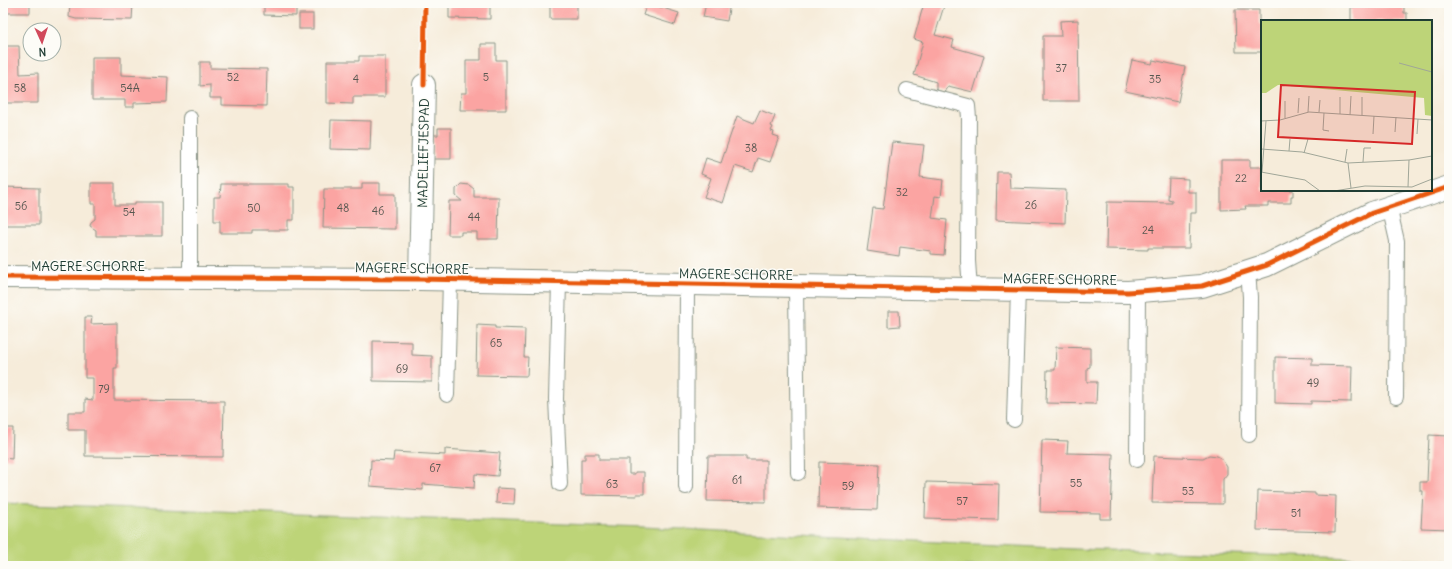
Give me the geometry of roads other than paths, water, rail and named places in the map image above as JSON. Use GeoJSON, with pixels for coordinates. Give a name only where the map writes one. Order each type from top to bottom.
{"type":"FeatureCollection","features":[{"type":"Feature","properties":{"kind":"street","name":"MADELIEFJESPAD"},"geometry":{"type":"LineString","coordinates":[[420,279],[424,85]]}},
{"type":"Feature","properties":{"kind":"street","name":"MAGERE SCHORRE"},"geometry":{"type":"LineString","coordinates":[[3,277],[420,279],[1128,292],[1202,286],[1267,265],[1372,213],[1449,187]]}},
{"type":"Feature","properties":{"kind":"lane"},"geometry":{"type":"LineString","coordinates":[[907,90],[968,106],[968,261],[970,289]]}},
{"type":"Feature","properties":{"kind":"lane"},"geometry":{"type":"LineString","coordinates":[[190,118],[190,278]]}},
{"type":"Feature","properties":{"kind":"lane"},"geometry":{"type":"LineString","coordinates":[[1390,206],[1397,241],[1396,397]]}},
{"type":"Feature","properties":{"kind":"lane"},"geometry":{"type":"LineString","coordinates":[[1248,271],[1250,297],[1249,435]]}},
{"type":"Feature","properties":{"kind":"lane"},"geometry":{"type":"LineString","coordinates":[[448,395],[450,280]]}},
{"type":"Feature","properties":{"kind":"lane"},"geometry":{"type":"LineString","coordinates":[[559,282],[556,399],[560,484]]}},
{"type":"Feature","properties":{"kind":"lane"},"geometry":{"type":"LineString","coordinates":[[686,487],[687,284]]}},
{"type":"Feature","properties":{"kind":"lane"},"geometry":{"type":"LineString","coordinates":[[796,286],[798,473]]}},
{"type":"Feature","properties":{"kind":"lane"},"geometry":{"type":"LineString","coordinates":[[1014,420],[1018,290]]}},
{"type":"Feature","properties":{"kind":"lane"},"geometry":{"type":"LineString","coordinates":[[1137,460],[1138,291]]}}]}
